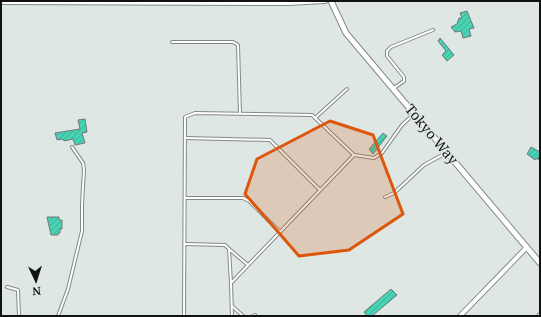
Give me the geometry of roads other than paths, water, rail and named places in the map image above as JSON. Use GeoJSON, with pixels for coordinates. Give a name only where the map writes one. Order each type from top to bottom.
{"type":"FeatureCollection","features":[{"type":"Feature","properties":{"kind":"street"},"geometry":{"type":"LineString","coordinates":[[1,2],[143,1],[288,3],[325,1]]}},
{"type":"Feature","properties":{"kind":"street","name":"Tokyo Way"},"geometry":{"type":"LineString","coordinates":[[331,1],[346,33],[540,263]]}},
{"type":"Feature","properties":{"kind":"street"},"geometry":{"type":"LineString","coordinates":[[460,316],[527,247]]}},
{"type":"Feature","properties":{"kind":"lane"},"geometry":{"type":"LineString","coordinates":[[393,89],[404,81],[404,78],[388,56],[387,51],[391,47],[433,30]]}},
{"type":"Feature","properties":{"kind":"lane"},"geometry":{"type":"LineString","coordinates":[[172,42],[233,42],[238,45],[240,114]]}},
{"type":"Feature","properties":{"kind":"lane"},"geometry":{"type":"LineString","coordinates":[[315,118],[347,89]]}},
{"type":"Feature","properties":{"kind":"lane"},"geometry":{"type":"LineString","coordinates":[[184,316],[185,117],[196,113],[312,115],[354,155],[374,158],[382,153],[402,125],[415,114]]}},
{"type":"Feature","properties":{"kind":"lane"},"geometry":{"type":"LineString","coordinates":[[185,138],[270,140],[320,190]]}},
{"type":"Feature","properties":{"kind":"lane"},"geometry":{"type":"LineString","coordinates":[[58,316],[68,289],[82,231],[84,166],[72,147]]}},
{"type":"Feature","properties":{"kind":"lane"},"geometry":{"type":"LineString","coordinates":[[385,197],[394,193],[424,165],[447,152]]}},
{"type":"Feature","properties":{"kind":"lane"},"geometry":{"type":"LineString","coordinates":[[231,283],[354,155]]}},
{"type":"Feature","properties":{"kind":"lane"},"geometry":{"type":"LineString","coordinates":[[185,198],[243,198],[249,201],[280,232]]}},
{"type":"Feature","properties":{"kind":"lane"},"geometry":{"type":"LineString","coordinates":[[184,244],[225,245],[248,265]]}},
{"type":"Feature","properties":{"kind":"lane"},"geometry":{"type":"LineString","coordinates":[[229,249],[232,316]]}},
{"type":"Feature","properties":{"kind":"lane"},"geometry":{"type":"LineString","coordinates":[[8,287],[18,290],[19,316]]}},
{"type":"Feature","properties":{"kind":"lane"},"geometry":{"type":"LineString","coordinates":[[231,305],[243,316]]}}]}
